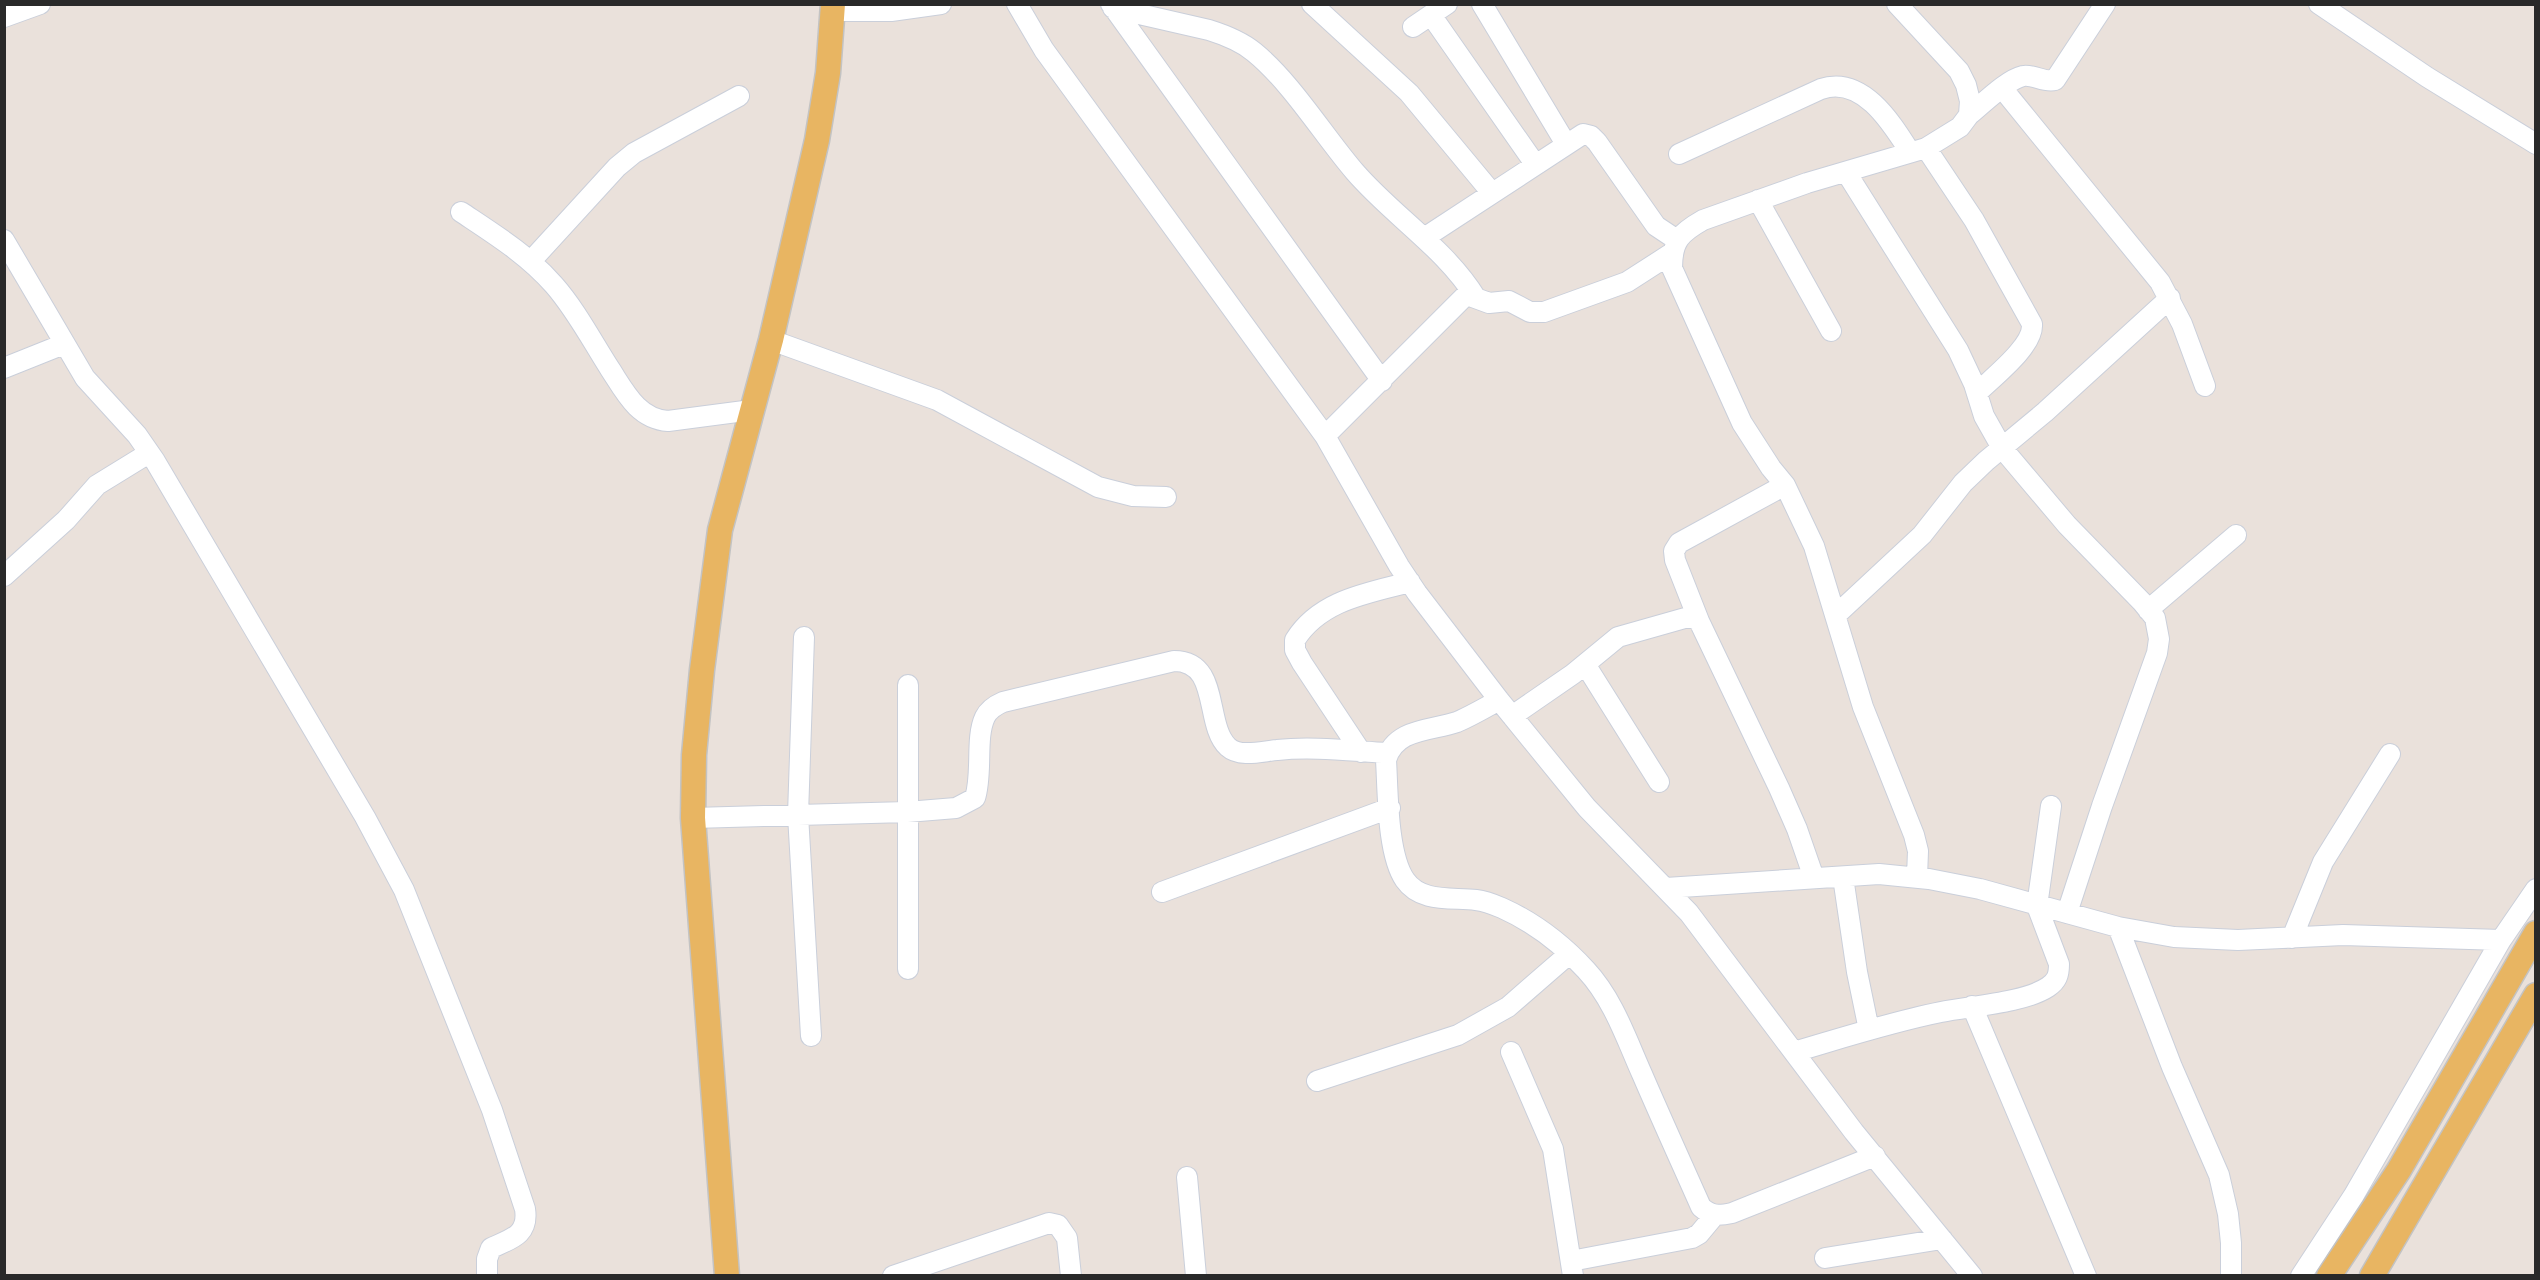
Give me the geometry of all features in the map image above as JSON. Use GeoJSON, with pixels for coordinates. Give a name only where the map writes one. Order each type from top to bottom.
{"type":"FeatureCollection","features":[{"type":"Feature","properties":{"kind":"main road"},"geometry":{"type":"LineString","coordinates":[[727,1275],[693,818],[694,755],[702,670],[720,530],[771,340],[817,140],[828,73],[833,8]]}},
{"type":"Feature","properties":{"kind":"main road"},"geometry":{"type":"LineString","coordinates":[[2329,1275],[2399,1170],[2535,933]]}},
{"type":"Feature","properties":{"kind":"main road"},"geometry":{"type":"LineString","coordinates":[[2372,1275],[2535,994]]}},
{"type":"Feature","properties":{"kind":"street"},"geometry":{"type":"LineString","coordinates":[[4,17],[40,4]]}},
{"type":"Feature","properties":{"kind":"street"},"geometry":{"type":"LineString","coordinates":[[833,8],[891,11],[941,4]]}},
{"type":"Feature","properties":{"kind":"street"},"geometry":{"type":"LineString","coordinates":[[1017,4],[1044,50],[1325,436],[1410,582],[1499,700],[1587,808],[1689,913],[1875,1156],[1971,1275]]}},
{"type":"Feature","properties":{"kind":"street"},"geometry":{"type":"LineString","coordinates":[[1312,4],[1409,93],[1492,193]]}},
{"type":"Feature","properties":{"kind":"street"},"geometry":{"type":"LineString","coordinates":[[1482,4],[1566,144]]}},
{"type":"Feature","properties":{"kind":"street"},"geometry":{"type":"LineString","coordinates":[[1897,4],[1959,71],[1970,100],[1969,115]]}},
{"type":"Feature","properties":{"kind":"street"},"geometry":{"type":"LineString","coordinates":[[1325,436],[1464,297],[1476,298],[1489,303],[1509,301],[1530,312],[1544,312],[1627,282],[1674,247],[1688,228],[1703,220],[1918,150],[1960,127],[1969,115],[2013,80],[2023,76],[2055,80],[2105,4]]}},
{"type":"Feature","properties":{"kind":"street"},"geometry":{"type":"LineString","coordinates":[[2319,4],[2535,144]]}},
{"type":"Feature","properties":{"kind":"street"},"geometry":{"type":"LineString","coordinates":[[1112,6],[1382,381]]}},
{"type":"Feature","properties":{"kind":"street"},"geometry":{"type":"LineString","coordinates":[[1112,6],[1209,30],[1254,52],[1280,79],[1356,173],[1465,280],[1476,298]]}},
{"type":"Feature","properties":{"kind":"street"},"geometry":{"type":"LineString","coordinates":[[1413,27],[1439,10],[1535,164]]}},
{"type":"Feature","properties":{"kind":"street"},"geometry":{"type":"LineString","coordinates":[[1679,154],[1821,89],[1839,85],[1848,87],[1885,114],[1918,150],[1974,220],[2032,324],[2030,338],[2025,346],[1977,393]]}},
{"type":"Feature","properties":{"kind":"street"},"geometry":{"type":"LineString","coordinates":[[2002,88],[2146,264],[2170,298],[2205,386]]}},
{"type":"Feature","properties":{"kind":"street"},"geometry":{"type":"LineString","coordinates":[[531,261],[617,167],[634,153],[739,96]]}},
{"type":"Feature","properties":{"kind":"street"},"geometry":{"type":"LineString","coordinates":[[1424,238],[1583,134],[1597,141],[1656,226],[1674,247],[1672,268],[1742,423],[1771,468],[1785,485],[1815,546],[1863,707],[1914,835],[1918,851],[1917,877]]}},
{"type":"Feature","properties":{"kind":"street"},"geometry":{"type":"LineString","coordinates":[[1846,172],[1958,350],[1977,393],[1984,416],[2002,448],[2067,525],[2155,618],[2159,628],[2157,652],[2067,913]]}},
{"type":"Feature","properties":{"kind":"street"},"geometry":{"type":"LineString","coordinates":[[1758,201],[1831,331]]}},
{"type":"Feature","properties":{"kind":"street"},"geometry":{"type":"LineString","coordinates":[[461,212],[531,261],[555,286],[628,396],[643,414],[655,420],[668,421],[752,410]]}},
{"type":"Feature","properties":{"kind":"street"},"geometry":{"type":"LineString","coordinates":[[4,240],[85,378],[137,435],[149,453],[365,817],[404,890],[492,1110],[525,1209],[527,1221],[521,1232],[491,1248],[487,1259],[487,1275]]}},
{"type":"Feature","properties":{"kind":"street"},"geometry":{"type":"LineString","coordinates":[[1836,615],[1907,550],[1963,483],[2053,405],[2170,298]]}},
{"type":"Feature","properties":{"kind":"street"},"geometry":{"type":"LineString","coordinates":[[771,340],[937,400],[1098,487],[1133,496],[1166,497]]}},
{"type":"Feature","properties":{"kind":"street"},"geometry":{"type":"LineString","coordinates":[[4,368],[64,344]]}},
{"type":"Feature","properties":{"kind":"street"},"geometry":{"type":"LineString","coordinates":[[4,576],[66,520],[98,485],[149,453]]}},
{"type":"Feature","properties":{"kind":"street"},"geometry":{"type":"LineString","coordinates":[[1785,485],[1679,543],[1674,551],[1675,560],[1699,621],[1779,788],[1814,878]]}},
{"type":"Feature","properties":{"kind":"street"},"geometry":{"type":"LineString","coordinates":[[2148,610],[2236,535]]}},
{"type":"Feature","properties":{"kind":"street"},"geometry":{"type":"LineString","coordinates":[[1361,752],[1302,663],[1295,650],[1295,640],[1311,619],[1339,602],[1410,582]]}},
{"type":"Feature","properties":{"kind":"street"},"geometry":{"type":"LineString","coordinates":[[1512,716],[1585,664],[1618,637],[1685,618],[1699,621]]}},
{"type":"Feature","properties":{"kind":"street"},"geometry":{"type":"LineString","coordinates":[[804,637],[798,815],[812,1036]]}},
{"type":"Feature","properties":{"kind":"street"},"geometry":{"type":"LineString","coordinates":[[693,818],[907,812],[956,808],[975,798],[980,784],[982,728],[986,716],[993,707],[1003,702],[1184,661],[1195,666],[1201,674],[1220,733],[1227,747],[1237,752],[1285,749],[1388,753]]}},
{"type":"Feature","properties":{"kind":"street"},"geometry":{"type":"LineString","coordinates":[[1585,664],[1659,782]]}},
{"type":"Feature","properties":{"kind":"street"},"geometry":{"type":"LineString","coordinates":[[908,685],[908,969]]}},
{"type":"Feature","properties":{"kind":"street"},"geometry":{"type":"LineString","coordinates":[[1499,700],[1456,722],[1401,738],[1388,753],[1386,759],[1390,808],[1398,866],[1413,889],[1437,898],[1479,900],[1502,908],[1547,936],[1596,981],[1616,1014],[1701,1207],[1714,1216]]}},
{"type":"Feature","properties":{"kind":"street"},"geometry":{"type":"LineString","coordinates":[[2292,938],[2323,862],[2390,754]]}},
{"type":"Feature","properties":{"kind":"street"},"geometry":{"type":"LineString","coordinates":[[1794,1052],[1924,1016],[2028,995],[2046,989],[2055,982],[2059,974],[2059,964],[2037,906],[2050,806]]}},
{"type":"Feature","properties":{"kind":"street"},"geometry":{"type":"LineString","coordinates":[[1162,892],[1390,808]]}},
{"type":"Feature","properties":{"kind":"street"},"geometry":{"type":"LineString","coordinates":[[1666,888],[1879,874],[1917,877],[1980,889],[2118,927],[2208,940],[2343,935],[2501,940]]}},
{"type":"Feature","properties":{"kind":"street"},"geometry":{"type":"LineString","coordinates":[[1843,877],[1857,972],[1869,1030]]}},
{"type":"Feature","properties":{"kind":"street"},"geometry":{"type":"LineString","coordinates":[[2301,1275],[2354,1195],[2501,940],[2535,889]]}},
{"type":"Feature","properties":{"kind":"street"},"geometry":{"type":"LineString","coordinates":[[2118,927],[2172,1067],[2218,1175],[2228,1214],[2231,1243],[2230,1275]]}},
{"type":"Feature","properties":{"kind":"street"},"geometry":{"type":"LineString","coordinates":[[1317,1081],[1458,1035],[1508,1007],[1569,954]]}},
{"type":"Feature","properties":{"kind":"street"},"geometry":{"type":"LineString","coordinates":[[1972,1006],[2086,1275]]}},
{"type":"Feature","properties":{"kind":"street"},"geometry":{"type":"LineString","coordinates":[[1511,1052],[1553,1149],[1572,1268],[1692,1238],[1699,1234],[1714,1216],[1732,1213],[1875,1156]]}},
{"type":"Feature","properties":{"kind":"street"},"geometry":{"type":"LineString","coordinates":[[1187,1177],[1196,1275]]}},
{"type":"Feature","properties":{"kind":"street"},"geometry":{"type":"LineString","coordinates":[[893,1275],[1049,1223],[1058,1225],[1068,1238],[1071,1275]]}},
{"type":"Feature","properties":{"kind":"street"},"geometry":{"type":"LineString","coordinates":[[1826,1258],[1942,1239]]}}]}
